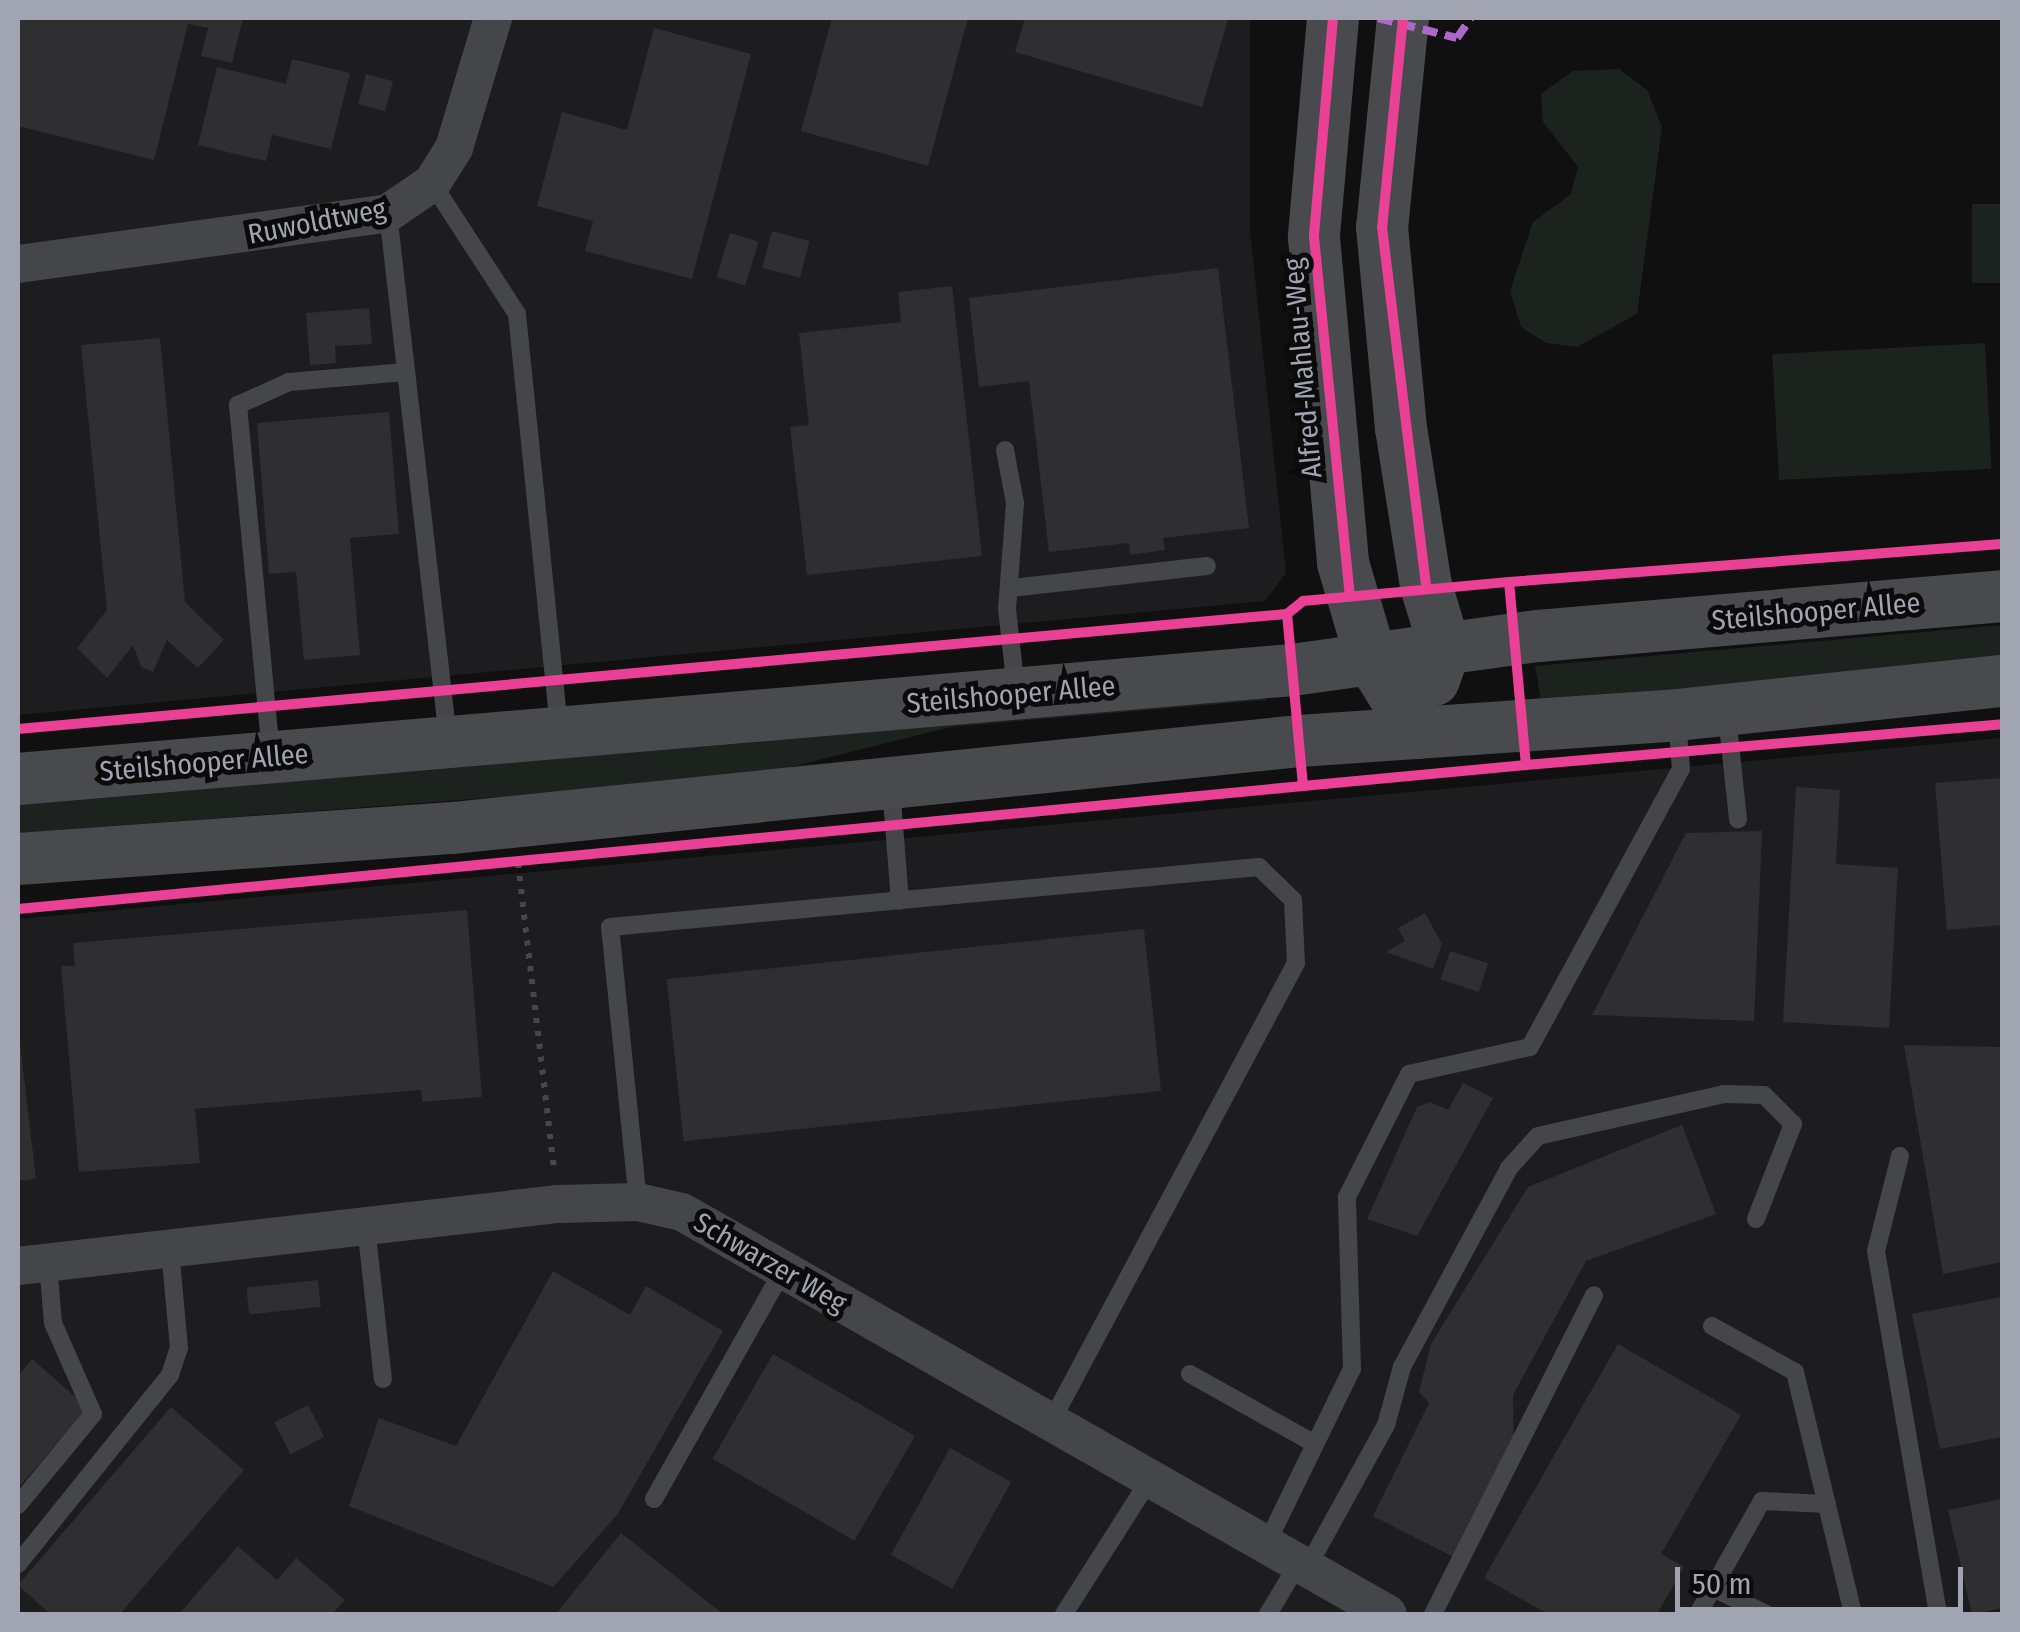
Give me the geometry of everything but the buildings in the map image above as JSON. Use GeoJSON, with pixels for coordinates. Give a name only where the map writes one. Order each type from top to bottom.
{"type":"FeatureCollection","features":[{"type":"Feature","properties":{"kind":"main road","name":"Alfred-Mahlau-Weg"},"geometry":{"type":"LineString","coordinates":[[1333,18],[1318,133],[1318,328],[1343,564],[1371,658],[1417,733]]}},
{"type":"Feature","properties":{"kind":"main road"},"geometry":{"type":"LineString","coordinates":[[1403,18],[1382,227],[1402,428],[1426,586],[1445,648],[1417,733]]}},
{"type":"Feature","properties":{"kind":"main road","name":"Steilshooper Allee"},"geometry":{"type":"LineString","coordinates":[[18,779],[1017,694],[1445,648],[2002,596]]}},
{"type":"Feature","properties":{"kind":"main road"},"geometry":{"type":"LineString","coordinates":[[18,859],[452,828],[1417,733],[1702,713],[2002,681]]}},
{"type":"Feature","properties":{"kind":"street","name":"Ruwoldtweg"},"geometry":{"type":"LineString","coordinates":[[18,264],[388,213],[432,183],[454,148],[494,18]]}},
{"type":"Feature","properties":{"kind":"street","name":"Schwarzer Weg"},"geometry":{"type":"LineString","coordinates":[[33,1264],[558,1204],[638,1202],[682,1212],[1388,1614]]}},
{"type":"Feature","properties":{"kind":"lane"},"geometry":{"type":"LineString","coordinates":[[432,183],[517,314],[560,732]]}},
{"type":"Feature","properties":{"kind":"lane"},"geometry":{"type":"LineString","coordinates":[[388,213],[448,742]]}},
{"type":"Feature","properties":{"kind":"lane"},"geometry":{"type":"LineString","coordinates":[[271,758],[238,406],[289,382],[406,372]]}},
{"type":"Feature","properties":{"kind":"lane"},"geometry":{"type":"LineString","coordinates":[[1006,450],[1017,548],[1011,588],[1017,694]]}},
{"type":"Feature","properties":{"kind":"lane"},"geometry":{"type":"LineString","coordinates":[[1011,588],[1207,566]]}},
{"type":"Feature","properties":{"kind":"lane"},"geometry":{"type":"LineString","coordinates":[[1702,713],[1738,818]]}},
{"type":"Feature","properties":{"kind":"lane"},"geometry":{"type":"LineString","coordinates":[[1268,1614],[1291,1559],[1315,1444],[1352,1369],[1347,1197],[1409,1074],[1530,1046],[1682,769],[1702,713]]}},
{"type":"Feature","properties":{"kind":"lane"},"geometry":{"type":"LineString","coordinates":[[891,783],[900,901]]}},
{"type":"Feature","properties":{"kind":"lane"},"geometry":{"type":"LineString","coordinates":[[638,1202],[610,928],[1258,867],[1293,900],[1296,963],[1051,1422]]}},
{"type":"Feature","properties":{"kind":"lane"},"geometry":{"type":"LineString","coordinates":[[1291,1559],[1386,1425],[1402,1368],[1510,1168],[1538,1136],[1724,1094],[1764,1095],[1793,1124],[1756,1218]]}},
{"type":"Feature","properties":{"kind":"lane"},"geometry":{"type":"LineString","coordinates":[[1900,1156],[1876,1251],[1938,1614]]}},
{"type":"Feature","properties":{"kind":"lane"},"geometry":{"type":"LineString","coordinates":[[366,1226],[383,1379]]}},
{"type":"Feature","properties":{"kind":"lane"},"geometry":{"type":"LineString","coordinates":[[18,1564],[170,1375],[179,1348],[170,1249]]}},
{"type":"Feature","properties":{"kind":"lane"},"geometry":{"type":"LineString","coordinates":[[18,1505],[93,1414],[53,1323],[33,1264]]}},
{"type":"Feature","properties":{"kind":"lane"},"geometry":{"type":"LineString","coordinates":[[654,1498],[783,1270]]}},
{"type":"Feature","properties":{"kind":"lane"},"geometry":{"type":"LineString","coordinates":[[1433,1614],[1594,1296]]}},
{"type":"Feature","properties":{"kind":"lane"},"geometry":{"type":"LineString","coordinates":[[1712,1326],[1795,1372],[1853,1614]]}},
{"type":"Feature","properties":{"kind":"lane"},"geometry":{"type":"LineString","coordinates":[[1190,1374],[1315,1444]]}},
{"type":"Feature","properties":{"kind":"lane"},"geometry":{"type":"LineString","coordinates":[[1064,1614],[1150,1479]]}},
{"type":"Feature","properties":{"kind":"lane"},"geometry":{"type":"LineString","coordinates":[[1698,1614],[1762,1500],[1827,1504]]}},
{"type":"Feature","properties":{"kind":"lane"},"geometry":{"type":"LineString","coordinates":[[1713,1588],[1766,1614]]}},
{"type":"Feature","properties":{"kind":"path"},"geometry":{"type":"LineString","coordinates":[[517,859],[558,1204]]}},
{"type":"Feature","properties":{"kind":"shaded area"},"geometry":{"type":"Polygon","coordinates":[[[18,18],[1250,18],[1250,231],[1286,573],[1265,601],[18,715],[18,18]]]}},
{"type":"Feature","properties":{"kind":"shaded area"},"geometry":{"type":"Polygon","coordinates":[[[1619,69],[1647,90],[1662,127],[1637,314],[1577,347],[1546,343],[1521,327],[1510,291],[1533,222],[1571,194],[1578,167],[1543,122],[1541,94],[1573,71],[1619,69]]]}},
{"type":"Feature","properties":{"kind":"shaded area"},"geometry":{"type":"Polygon","coordinates":[[[1972,204],[2002,204],[2002,283],[1972,283],[1972,204]]]}},
{"type":"Feature","properties":{"kind":"shaded area"},"geometry":{"type":"Polygon","coordinates":[[[1985,343],[1992,469],[1779,480],[1772,354],[1985,343]]]}},
{"type":"Feature","properties":{"kind":"shaded area"},"geometry":{"type":"Polygon","coordinates":[[[2002,625],[2002,657],[1542,705],[1535,666],[2002,625]]]}},
{"type":"Feature","properties":{"kind":"shaded area"},"geometry":{"type":"Polygon","coordinates":[[[1264,687],[1266,700],[950,727],[743,779],[18,833],[18,803],[1264,687]]]}},
{"type":"Feature","properties":{"kind":"shaded area"},"geometry":{"type":"Polygon","coordinates":[[[2002,738],[2002,1614],[18,1614],[18,919],[2002,738]]]}},
{"type":"Feature","properties":{"kind":"marked path"},"geometry":{"type":"LineString","coordinates":[[1378,18],[1457,38],[1471,18]]}},
{"type":"Feature","properties":{"kind":"cycle path"},"geometry":{"type":"LineString","coordinates":[[1333,18],[1314,237],[1350,596]]}},
{"type":"Feature","properties":{"kind":"cycle path"},"geometry":{"type":"LineString","coordinates":[[1403,18],[1382,227],[1426,586]]}},
{"type":"Feature","properties":{"kind":"cycle path"},"geometry":{"type":"LineString","coordinates":[[1509,582],[2002,544]]}},
{"type":"Feature","properties":{"kind":"cycle path"},"geometry":{"type":"LineString","coordinates":[[1509,582],[1526,765],[1303,786],[1287,614],[1303,601],[1509,582]]}},
{"type":"Feature","properties":{"kind":"cycle path"},"geometry":{"type":"LineString","coordinates":[[18,729],[1287,614]]}},
{"type":"Feature","properties":{"kind":"cycle path"},"geometry":{"type":"LineString","coordinates":[[1526,765],[2002,724]]}},
{"type":"Feature","properties":{"kind":"cycle path"},"geometry":{"type":"LineString","coordinates":[[18,909],[1303,786]]}}]}
